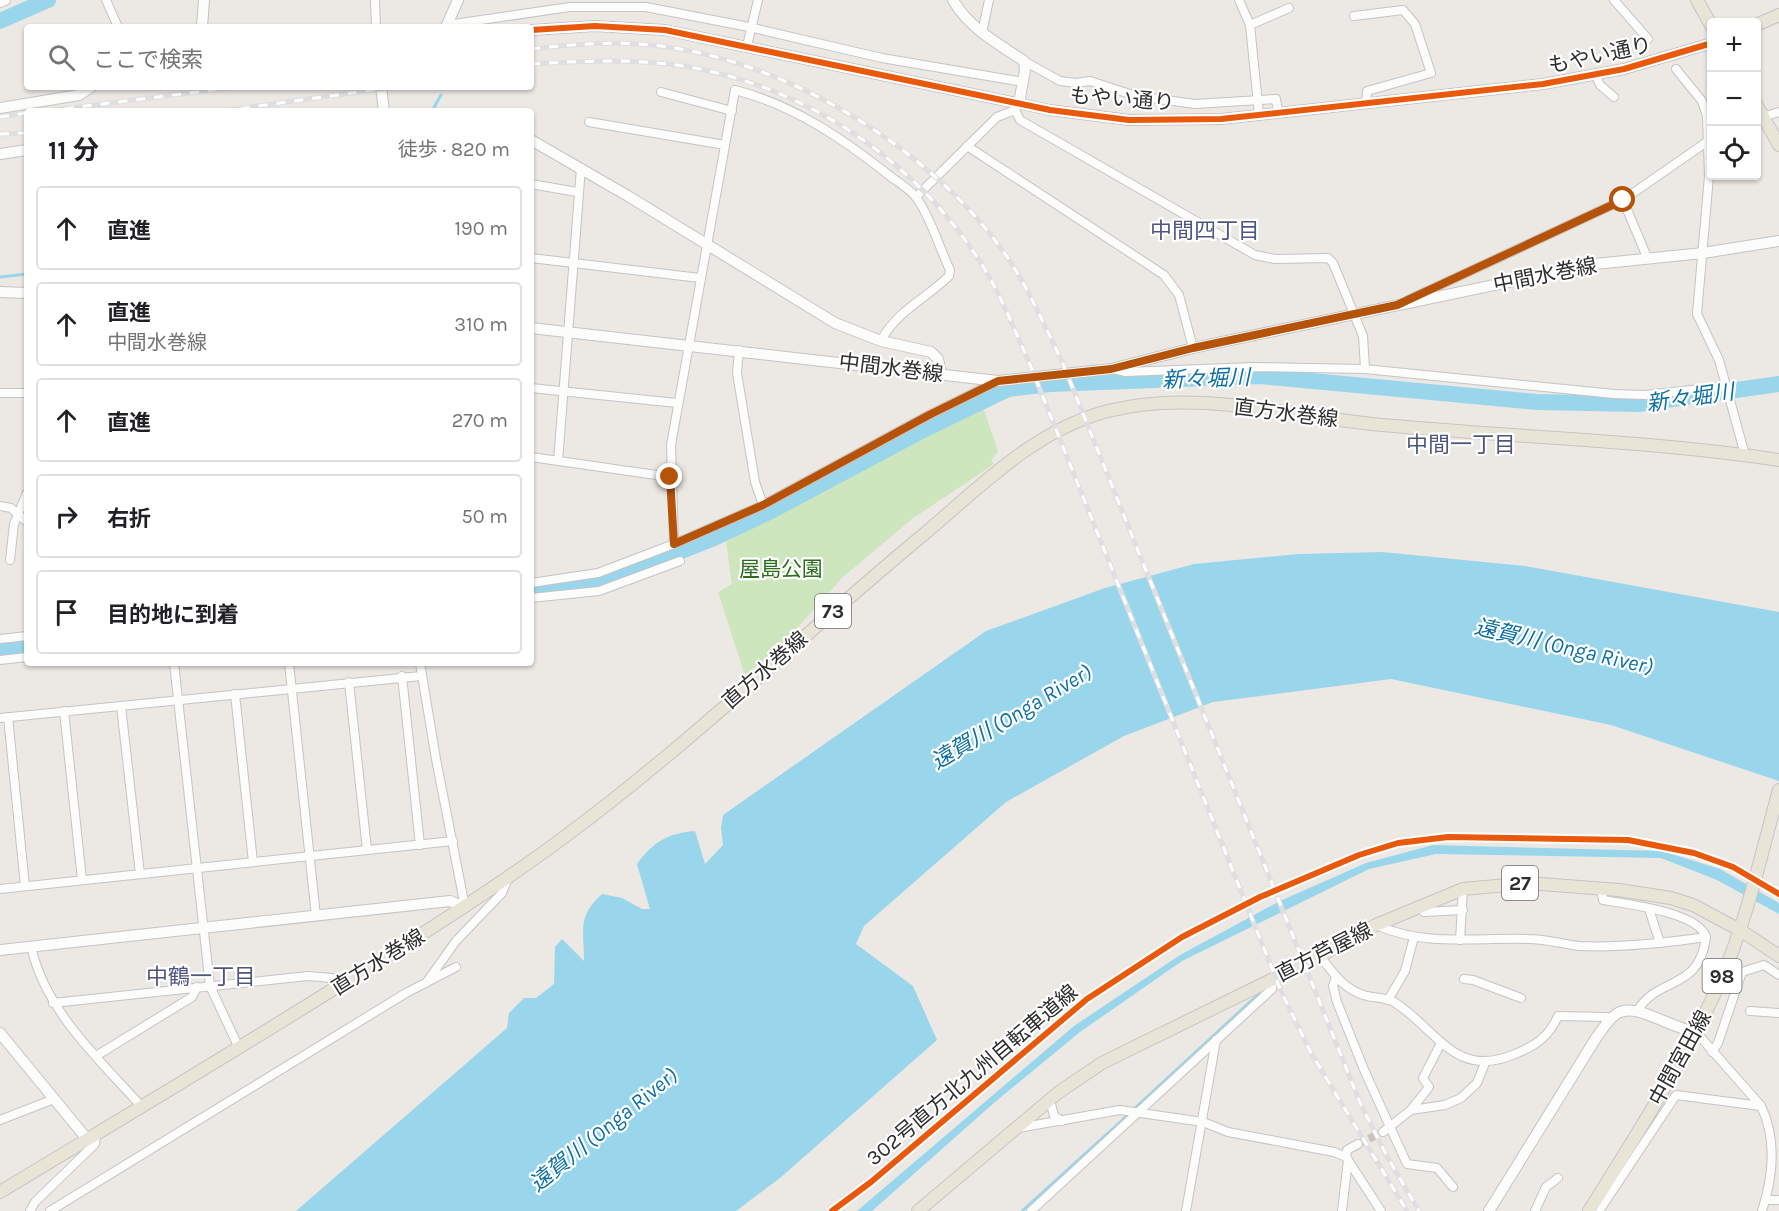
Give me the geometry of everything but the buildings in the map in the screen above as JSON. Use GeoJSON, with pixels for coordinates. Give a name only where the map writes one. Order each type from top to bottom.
{"type":"FeatureCollection","features":[{"type":"Feature","properties":{"kind":"main road"},"geometry":{"type":"LineString","coordinates":[[1696,0],[1707,19]]}},
{"type":"Feature","properties":{"kind":"main road"},"geometry":{"type":"LineString","coordinates":[[1761,23],[1779,15]]}},
{"type":"Feature","properties":{"kind":"main road"},"geometry":{"type":"LineString","coordinates":[[1761,118],[1779,145]]}},
{"type":"Feature","properties":{"kind":"main road","name":"直方水巻線"},"geometry":{"type":"LineString","coordinates":[[0,1192],[239,1048],[509,878],[637,782],[861,587],[1016,458],[1048,436],[1101,413],[1146,404],[1202,403],[1366,423],[1614,442],[1779,460]]}},
{"type":"Feature","properties":{"kind":"main road","name":"中間宮田線"},"geometry":{"type":"LineString","coordinates":[[1589,1211],[1661,1094],[1720,982],[1742,924],[1779,790]]}},
{"type":"Feature","properties":{"kind":"main road","name":"直方芦屋線"},"geometry":{"type":"LineString","coordinates":[[918,1211],[1050,1100],[1102,1063],[1320,956],[1376,925],[1463,889],[1528,883],[1601,888],[1671,898],[1742,924],[1779,956]]}},
{"type":"Feature","properties":{"kind":"street"},"geometry":{"type":"LineString","coordinates":[[0,2],[5,0]]}},
{"type":"Feature","properties":{"kind":"street"},"geometry":{"type":"LineString","coordinates":[[202,24],[204,0]]}},
{"type":"Feature","properties":{"kind":"street"},"geometry":{"type":"LineString","coordinates":[[375,0],[376,24]]}},
{"type":"Feature","properties":{"kind":"street"},"geometry":{"type":"LineString","coordinates":[[448,24],[458,0]]}},
{"type":"Feature","properties":{"kind":"street"},"geometry":{"type":"LineString","coordinates":[[747,46],[749,27],[758,0]]}},
{"type":"Feature","properties":{"kind":"street"},"geometry":{"type":"LineString","coordinates":[[982,33],[989,0]]}},
{"type":"Feature","properties":{"kind":"street"},"geometry":{"type":"LineString","coordinates":[[1239,0],[1250,25],[1258,114]]}},
{"type":"Feature","properties":{"kind":"street"},"geometry":{"type":"LineString","coordinates":[[1614,0],[1648,39]]}},
{"type":"Feature","properties":{"kind":"street"},"geometry":{"type":"LineString","coordinates":[[107,1],[117,24]]}},
{"type":"Feature","properties":{"kind":"street"},"geometry":{"type":"LineString","coordinates":[[955,2],[982,33],[1024,61],[1060,81],[1076,83],[1090,81],[1136,96],[1195,104],[1276,99],[1278,112]]}},
{"type":"Feature","properties":{"kind":"street"},"geometry":{"type":"LineString","coordinates":[[460,24],[570,7],[632,6],[749,27],[882,57],[1023,82]]}},
{"type":"Feature","properties":{"kind":"street"},"geometry":{"type":"LineString","coordinates":[[1250,25],[1289,8]]}},
{"type":"Feature","properties":{"kind":"street"},"geometry":{"type":"LineString","coordinates":[[1354,16],[1403,10],[1415,24],[1431,73],[1367,91],[1366,103]]}},
{"type":"Feature","properties":{"kind":"street","name":"もやい通り"},"geometry":{"type":"LineString","coordinates":[[534,30],[595,26],[637,28],[747,46],[1017,106],[1129,120],[1171,121],[1543,84],[1596,76],[1657,61],[1707,45]]}},
{"type":"Feature","properties":{"kind":"street"},"geometry":{"type":"LineString","coordinates":[[878,74],[882,57]]}},
{"type":"Feature","properties":{"kind":"street"},"geometry":{"type":"LineString","coordinates":[[1024,61],[1023,82],[1017,106],[1020,120],[1255,255],[1275,259],[1328,258],[1333,263],[1363,336],[1365,369]]}},
{"type":"Feature","properties":{"kind":"street"},"geometry":{"type":"LineString","coordinates":[[1676,69],[1702,101],[1708,126]]}},
{"type":"Feature","properties":{"kind":"street"},"geometry":{"type":"LineString","coordinates":[[1596,76],[1600,85],[1614,97]]}},
{"type":"Feature","properties":{"kind":"street"},"geometry":{"type":"LineString","coordinates":[[0,108],[72,97],[85,90]]}},
{"type":"Feature","properties":{"kind":"street"},"geometry":{"type":"LineString","coordinates":[[381,90],[384,108]]}},
{"type":"Feature","properties":{"kind":"street"},"geometry":{"type":"LineString","coordinates":[[674,544],[670,477],[671,445],[735,90],[778,105],[845,140],[916,197],[932,224],[933,235],[950,270],[949,276],[933,292],[895,319],[881,341]]}},
{"type":"Feature","properties":{"kind":"street"},"geometry":{"type":"LineString","coordinates":[[662,92],[700,100],[732,111]]}},
{"type":"Feature","properties":{"kind":"street"},"geometry":{"type":"LineString","coordinates":[[916,197],[997,117],[1017,106]]}},
{"type":"Feature","properties":{"kind":"street"},"geometry":{"type":"LineString","coordinates":[[1761,117],[1779,112]]}},
{"type":"Feature","properties":{"kind":"street"},"geometry":{"type":"LineString","coordinates":[[589,122],[725,145]]}},
{"type":"Feature","properties":{"kind":"street"},"geometry":{"type":"LineString","coordinates":[[1397,305],[1623,200],[1707,141]]}},
{"type":"Feature","properties":{"kind":"street"},"geometry":{"type":"LineString","coordinates":[[534,142],[835,323],[881,341],[932,352],[938,359],[941,374]]}},
{"type":"Feature","properties":{"kind":"street"},"geometry":{"type":"LineString","coordinates":[[967,146],[1164,275],[1179,295],[1193,348]]}},
{"type":"Feature","properties":{"kind":"street"},"geometry":{"type":"LineString","coordinates":[[0,154],[24,150]]}},
{"type":"Feature","properties":{"kind":"street"},"geometry":{"type":"LineString","coordinates":[[558,461],[570,337],[567,332],[581,168]]}},
{"type":"Feature","properties":{"kind":"street"},"geometry":{"type":"LineString","coordinates":[[1709,180],[1697,314],[1719,360],[1728,386],[1745,455]]}},
{"type":"Feature","properties":{"kind":"street"},"geometry":{"type":"LineString","coordinates":[[534,185],[578,192]]}},
{"type":"Feature","properties":{"kind":"street"},"geometry":{"type":"LineString","coordinates":[[1623,200],[1647,257]]}},
{"type":"Feature","properties":{"kind":"street","name":"中間水巻線"},"geometry":{"type":"LineString","coordinates":[[534,328],[688,344],[998,381],[1111,369],[1193,348],[1595,264],[1703,253],[1779,241]]}},
{"type":"Feature","properties":{"kind":"street"},"geometry":{"type":"LineString","coordinates":[[534,258],[700,278]]}},
{"type":"Feature","properties":{"kind":"street"},"geometry":{"type":"LineString","coordinates":[[0,292],[24,293]]}},
{"type":"Feature","properties":{"kind":"street"},"geometry":{"type":"LineString","coordinates":[[739,350],[737,373],[755,482],[763,505]]}},
{"type":"Feature","properties":{"kind":"street"},"geometry":{"type":"LineString","coordinates":[[1111,369],[1126,372],[1252,367],[1365,369],[1614,394],[1645,395],[1728,386]]}},
{"type":"Feature","properties":{"kind":"street"},"geometry":{"type":"LineString","coordinates":[[534,583],[588,576],[674,544],[763,505],[921,419],[998,381]]}},
{"type":"Feature","properties":{"kind":"street"},"geometry":{"type":"LineString","coordinates":[[534,388],[677,403]]}},
{"type":"Feature","properties":{"kind":"street"},"geometry":{"type":"LineString","coordinates":[[0,393],[24,393]]}},
{"type":"Feature","properties":{"kind":"street"},"geometry":{"type":"LineString","coordinates":[[534,457],[670,477]]}},
{"type":"Feature","properties":{"kind":"street"},"geometry":{"type":"LineString","coordinates":[[10,560],[14,524],[24,501]]}},
{"type":"Feature","properties":{"kind":"street"},"geometry":{"type":"LineString","coordinates":[[0,506],[10,508],[24,520]]}},
{"type":"Feature","properties":{"kind":"street"},"geometry":{"type":"LineString","coordinates":[[534,598],[599,591],[680,561]]}},
{"type":"Feature","properties":{"kind":"street"},"geometry":{"type":"LineString","coordinates":[[0,639],[24,636]]}},
{"type":"Feature","properties":{"kind":"street"},"geometry":{"type":"LineString","coordinates":[[0,660],[24,657]]}},
{"type":"Feature","properties":{"kind":"street"},"geometry":{"type":"LineString","coordinates":[[174,666],[210,986],[239,1048]]}},
{"type":"Feature","properties":{"kind":"street"},"geometry":{"type":"LineString","coordinates":[[289,666],[316,916]]}},
{"type":"Feature","properties":{"kind":"street"},"geometry":{"type":"LineString","coordinates":[[420,666],[465,907]]}},
{"type":"Feature","properties":{"kind":"street"},"geometry":{"type":"LineString","coordinates":[[402,676],[420,845]]}},
{"type":"Feature","properties":{"kind":"street"},"geometry":{"type":"LineString","coordinates":[[26,886],[4,718],[292,687],[421,676]]}},
{"type":"Feature","properties":{"kind":"street"},"geometry":{"type":"LineString","coordinates":[[349,682],[367,850]]}},
{"type":"Feature","properties":{"kind":"street"},"geometry":{"type":"LineString","coordinates":[[235,694],[253,862]]}},
{"type":"Feature","properties":{"kind":"street"},"geometry":{"type":"LineString","coordinates":[[121,706],[140,874]]}},
{"type":"Feature","properties":{"kind":"street"},"geometry":{"type":"LineString","coordinates":[[64,711],[82,880]]}},
{"type":"Feature","properties":{"kind":"street"},"geometry":{"type":"LineString","coordinates":[[0,889],[453,841]]}},
{"type":"Feature","properties":{"kind":"street"},"geometry":{"type":"LineString","coordinates":[[426,983],[456,941],[502,893],[509,878]]}},
{"type":"Feature","properties":{"kind":"street"},"geometry":{"type":"LineString","coordinates":[[1601,888],[1603,900],[1649,909],[1696,925],[1706,938],[1705,947],[1692,973],[1648,996],[1637,1011]]}},
{"type":"Feature","properties":{"kind":"street"},"geometry":{"type":"LineString","coordinates":[[1460,940],[1463,889]]}},
{"type":"Feature","properties":{"kind":"street"},"geometry":{"type":"LineString","coordinates":[[0,950],[450,901],[465,907]]}},
{"type":"Feature","properties":{"kind":"street"},"geometry":{"type":"LineString","coordinates":[[1649,909],[1659,943]]}},
{"type":"Feature","properties":{"kind":"street"},"geometry":{"type":"LineString","coordinates":[[1424,912],[1463,910]]}},
{"type":"Feature","properties":{"kind":"street"},"geometry":{"type":"LineString","coordinates":[[1376,925],[1399,935],[1414,937],[1460,940],[1531,939],[1579,945],[1659,943],[1706,938]]}},
{"type":"Feature","properties":{"kind":"street"},"geometry":{"type":"LineString","coordinates":[[1388,1000],[1389,993],[1405,971],[1414,937]]}},
{"type":"Feature","properties":{"kind":"street"},"geometry":{"type":"LineString","coordinates":[[31,946],[36,969],[53,1003],[141,1107]]}},
{"type":"Feature","properties":{"kind":"street"},"geometry":{"type":"LineString","coordinates":[[1320,956],[1336,977],[1351,990],[1393,1001],[1458,1055],[1485,1063],[1499,1061],[1534,1046],[1554,1025],[1558,1016],[1607,1017],[1610,1019]]}},
{"type":"Feature","properties":{"kind":"street"},"geometry":{"type":"LineString","coordinates":[[1712,1052],[1718,1043],[1742,972],[1764,965],[1779,975]]}},
{"type":"Feature","properties":{"kind":"street"},"geometry":{"type":"LineString","coordinates":[[50,1211],[456,967]]}},
{"type":"Feature","properties":{"kind":"street"},"geometry":{"type":"LineString","coordinates":[[53,1003],[321,975],[332,978],[339,986]]}},
{"type":"Feature","properties":{"kind":"street"},"geometry":{"type":"LineString","coordinates":[[1336,977],[1333,986],[1337,1002],[1387,1130],[1407,1164],[1437,1168],[1453,1187]]}},
{"type":"Feature","properties":{"kind":"street"},"geometry":{"type":"LineString","coordinates":[[1031,1211],[1272,989],[1273,979]]}},
{"type":"Feature","properties":{"kind":"street"},"geometry":{"type":"LineString","coordinates":[[1464,979],[1473,980],[1521,998]]}},
{"type":"Feature","properties":{"kind":"street"},"geometry":{"type":"LineString","coordinates":[[96,1056],[192,997],[197,987]]}},
{"type":"Feature","properties":{"kind":"street"},"geometry":{"type":"LineString","coordinates":[[1489,1211],[1596,1038],[1610,1019],[1623,1011],[1637,1011],[1686,1031],[1695,1031],[1761,1106],[1767,1118],[1771,1144],[1766,1200],[1762,1211]]}},
{"type":"Feature","properties":{"kind":"street"},"geometry":{"type":"LineString","coordinates":[[1749,1011],[1779,1013]]}},
{"type":"Feature","properties":{"kind":"street"},"geometry":{"type":"LineString","coordinates":[[0,1033],[54,1100],[91,1137],[95,1144],[35,1202],[30,1211]]}},
{"type":"Feature","properties":{"kind":"street"},"geometry":{"type":"LineString","coordinates":[[1186,1211],[1216,1040]]}},
{"type":"Feature","properties":{"kind":"street"},"geometry":{"type":"LineString","coordinates":[[1387,1130],[1411,1110],[1429,1087],[1423,1078],[1441,1043]]}},
{"type":"Feature","properties":{"kind":"street"},"geometry":{"type":"LineString","coordinates":[[1411,1110],[1445,1105],[1461,1098],[1477,1083],[1485,1063]]}},
{"type":"Feature","properties":{"kind":"street"},"geometry":{"type":"LineString","coordinates":[[1599,1211],[1676,1095],[1761,1106]]}},
{"type":"Feature","properties":{"kind":"street"},"geometry":{"type":"LineString","coordinates":[[0,1120],[54,1100]]}},
{"type":"Feature","properties":{"kind":"street"},"geometry":{"type":"LineString","coordinates":[[1050,1100],[1054,1116],[1062,1121]]}},
{"type":"Feature","properties":{"kind":"street"},"geometry":{"type":"LineString","coordinates":[[1018,1128],[1120,1110],[1203,1122],[1228,1132],[1334,1152],[1347,1159],[1381,1211]]}},
{"type":"Feature","properties":{"kind":"street"},"geometry":{"type":"LineString","coordinates":[[1342,1211],[1347,1150],[1358,1144]]}},
{"type":"Feature","properties":{"kind":"street"},"geometry":{"type":"LineString","coordinates":[[1535,1211],[1546,1187],[1558,1178]]}},
{"type":"Feature","properties":{"kind":"street"},"geometry":{"type":"LineString","coordinates":[[1766,1200],[1779,1200]]}},
{"type":"Feature","properties":{"kind":"green space","name":"屋島公園"},"geometry":{"type":"Polygon","coordinates":[[[983,407],[998,451],[991,461],[994,464],[912,519],[842,578],[790,636],[745,676],[718,592],[732,584],[726,542],[846,473],[983,407]]]}},
{"type":"Feature","properties":{"kind":"water","name":"遠賀川 (Onga River)"},"geometry":{"type":"Polygon","coordinates":[[[1382,552],[1525,566],[1779,612],[1779,781],[1611,725],[1391,679],[1213,702],[1124,736],[1006,802],[864,926],[856,944],[913,986],[937,1040],[780,1178],[736,1211],[296,1211],[507,1028],[509,1013],[524,998],[536,998],[554,984],[555,947],[562,939],[584,961],[585,917],[602,894],[622,898],[642,909],[650,909],[637,864],[655,844],[677,834],[695,831],[705,864],[723,845],[721,828],[723,815],[986,631],[1105,588],[1194,564],[1299,554],[1382,552]]]}},
{"type":"Feature","properties":{"kind":"water"},"geometry":{"type":"Polygon","coordinates":[[[1433,845],[1662,851],[1720,869],[1779,903],[1779,914],[1717,880],[1661,858],[1436,854],[1369,869],[1182,961],[1080,1032],[995,1102],[872,1211],[857,1211],[1074,1026],[1180,955],[1280,901],[1366,863],[1433,845]]]}},
{"type":"Feature","properties":{"kind":"waterway"},"geometry":{"type":"LineString","coordinates":[[0,21],[48,0]]}},
{"type":"Feature","properties":{"kind":"waterway"},"geometry":{"type":"LineString","coordinates":[[434,108],[441,95]]}},
{"type":"Feature","properties":{"kind":"waterway"},"geometry":{"type":"LineString","coordinates":[[0,277],[24,274]]}},
{"type":"Feature","properties":{"kind":"waterway","name":"新々堀川"},"geometry":{"type":"LineString","coordinates":[[534,591],[597,584],[714,538],[771,511],[925,429],[1008,389],[1050,384],[1260,376],[1537,402],[1638,404],[1779,384]]}},
{"type":"Feature","properties":{"kind":"waterway","name":"新々堀川"},"geometry":{"type":"LineString","coordinates":[[0,648],[24,646]]}},
{"type":"Feature","properties":{"kind":"waterway"},"geometry":{"type":"LineString","coordinates":[[1134,1109],[1264,989]]}},
{"type":"Feature","properties":{"kind":"waterway"},"geometry":{"type":"LineString","coordinates":[[1022,1211],[1129,1114]]}},
{"type":"Feature","properties":{"kind":"tunnel"},"geometry":{"type":"LineString","coordinates":[[1358,1144],[1383,1132]]}},
{"type":"Feature","properties":{"kind":"railway"},"geometry":{"type":"LineString","coordinates":[[534,49],[599,44],[667,47],[714,56],[762,72],[809,92],[854,117],[897,146],[937,178],[973,214],[1003,251],[1027,290],[1061,359],[1361,1105],[1389,1160],[1419,1211]]}},
{"type":"Feature","properties":{"kind":"railway"},"geometry":{"type":"LineString","coordinates":[[534,64],[610,61],[669,64],[734,77],[777,93],[819,112],[858,136],[894,164],[928,196],[958,230],[991,279],[1029,362],[1281,991],[1311,1053],[1407,1211]]}},
{"type":"Feature","properties":{"kind":"railway"},"geometry":{"type":"LineString","coordinates":[[71,108],[212,90]]}},
{"type":"Feature","properties":{"kind":"railway"},"geometry":{"type":"LineString","coordinates":[[244,108],[372,90]]}},
{"type":"Feature","properties":{"kind":"railway"},"geometry":{"type":"LineString","coordinates":[[0,117],[24,113]]}},
{"type":"Feature","properties":{"kind":"railway"},"geometry":{"type":"LineString","coordinates":[[0,134],[24,133]]}},
{"type":"Feature","properties":{"kind":"cycle path"},"geometry":{"type":"LineString","coordinates":[[534,30],[595,26],[665,30],[1050,110],[1129,120],[1221,119],[1543,84],[1624,69],[1707,44]]}},
{"type":"Feature","properties":{"kind":"cycle path","name":"302号直方北九州自転車道線"},"geometry":{"type":"LineString","coordinates":[[832,1211],[871,1182],[1087,999],[1182,937],[1260,897],[1359,855],[1398,843],[1448,837],[1628,840],[1694,853],[1733,867],[1779,894]]}},
{"type":"Feature","properties":{"kind":"district","name":"中間四丁目"},"geometry":{"type":"Point","coordinates":[1205,230]}},
{"type":"Feature","properties":{"kind":"district","name":"中間一丁目"},"geometry":{"type":"Point","coordinates":[1461,444]}},
{"type":"Feature","properties":{"kind":"district","name":"中鶴一丁目"},"geometry":{"type":"Point","coordinates":[201,976]}},
{"type":"Feature","properties":{"kind":"route"},"geometry":{"type":"LineString","coordinates":[[670,477],[674,544],[763,505],[929,415],[998,381],[1111,369],[1193,348],[1354,316],[1397,305],[1623,200]]}}]}
